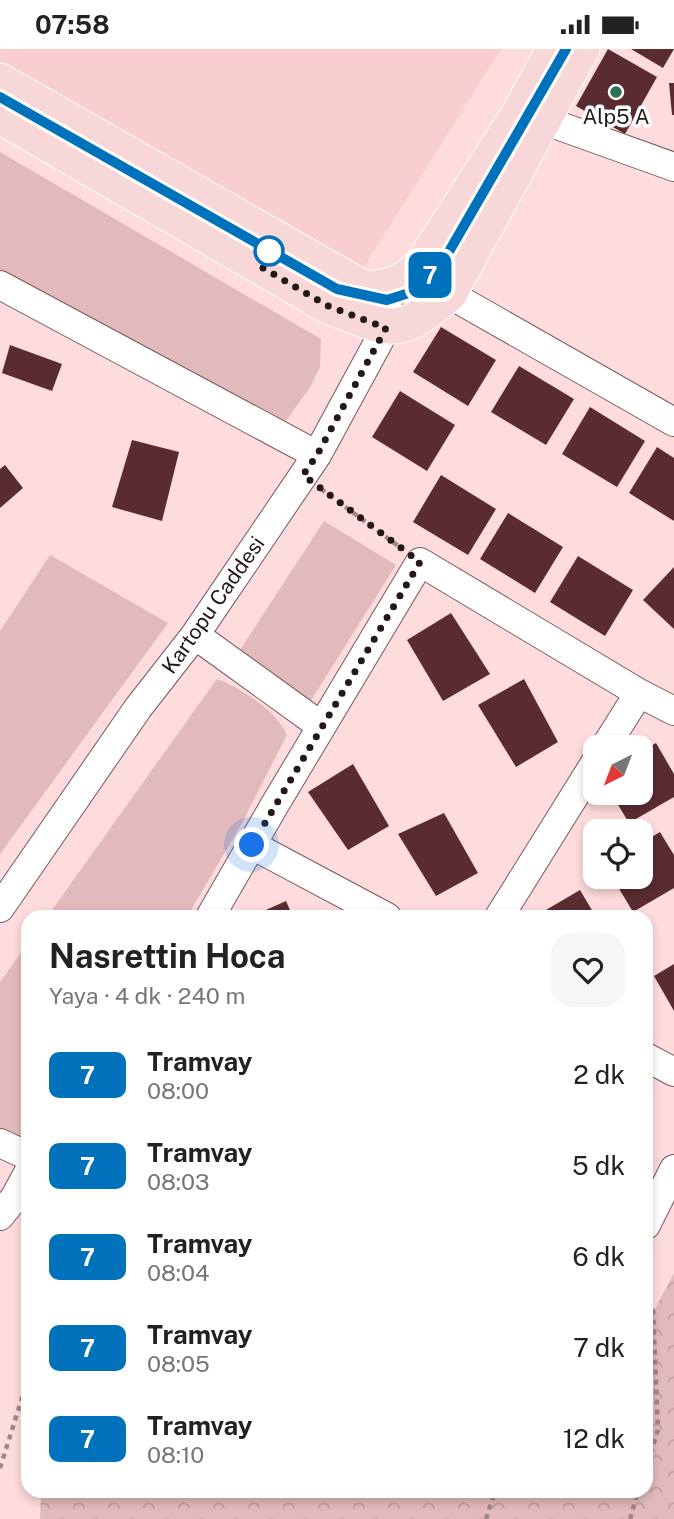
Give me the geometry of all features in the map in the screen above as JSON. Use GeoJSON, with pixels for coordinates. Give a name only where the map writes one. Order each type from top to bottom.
{"type":"FeatureCollection","features":[{"type":"Feature","properties":{"kind":"main road"},"geometry":{"type":"LineString","coordinates":[[0,81],[376,287],[413,276],[424,262],[520,112],[554,49]]}},
{"type":"Feature","properties":{"kind":"main road"},"geometry":{"type":"LineString","coordinates":[[0,116],[328,306],[386,328],[407,325],[425,316],[449,294],[582,49]]}},
{"type":"Feature","properties":{"kind":"street"},"geometry":{"type":"LineString","coordinates":[[542,120],[674,167]]}},
{"type":"Feature","properties":{"kind":"street"},"geometry":{"type":"LineString","coordinates":[[0,285],[310,465]]}},
{"type":"Feature","properties":{"kind":"street","name":"Kartopu Caddesi"},"geometry":{"type":"LineString","coordinates":[[0,908],[138,708],[195,635],[310,465],[386,328],[376,287]]}},
{"type":"Feature","properties":{"kind":"street"},"geometry":{"type":"LineString","coordinates":[[449,294],[674,422]]}},
{"type":"Feature","properties":{"kind":"street"},"geometry":{"type":"LineString","coordinates":[[214,910],[420,562],[639,693],[672,705]]}},
{"type":"Feature","properties":{"kind":"street"},"geometry":{"type":"LineString","coordinates":[[195,635],[321,726]]}},
{"type":"Feature","properties":{"kind":"street"},"geometry":{"type":"LineString","coordinates":[[613,735],[639,693]]}},
{"type":"Feature","properties":{"kind":"street"},"geometry":{"type":"LineString","coordinates":[[503,910],[583,782]]}},
{"type":"Feature","properties":{"kind":"street"},"geometry":{"type":"LineString","coordinates":[[252,845],[374,910]]}},
{"type":"Feature","properties":{"kind":"street"},"geometry":{"type":"LineString","coordinates":[[653,1061],[674,1072]]}},
{"type":"Feature","properties":{"kind":"street"},"geometry":{"type":"LineString","coordinates":[[0,1143],[21,1153]]}},
{"type":"Feature","properties":{"kind":"street"},"geometry":{"type":"LineString","coordinates":[[653,1211],[674,1169]]}},
{"type":"Feature","properties":{"kind":"street"},"geometry":{"type":"LineString","coordinates":[[0,1216],[21,1186]]}},
{"type":"Feature","properties":{"kind":"path"},"geometry":{"type":"LineString","coordinates":[[310,465],[420,562]]}},
{"type":"Feature","properties":{"kind":"path"},"geometry":{"type":"LineString","coordinates":[[653,1311],[658,1430],[653,1446]]}},
{"type":"Feature","properties":{"kind":"path"},"geometry":{"type":"LineString","coordinates":[[0,1468],[21,1401]]}},
{"type":"Feature","properties":{"kind":"path"},"geometry":{"type":"LineString","coordinates":[[486,1519],[493,1498]]}},
{"type":"Feature","properties":{"kind":"path"},"geometry":{"type":"LineString","coordinates":[[630,1519],[636,1498]]}},
{"type":"Feature","properties":{"kind":"shaded area"},"geometry":{"type":"Polygon","coordinates":[[[0,49],[501,49],[364,267],[0,66],[0,49]]]}},
{"type":"Feature","properties":{"kind":"green space"},"geometry":{"type":"Polygon","coordinates":[[[0,152],[321,339],[320,367],[310,387],[286,421],[272,423],[0,276],[0,152]]]}},
{"type":"Feature","properties":{"kind":"green space"},"geometry":{"type":"Polygon","coordinates":[[[324,521],[396,565],[310,702],[236,656],[324,521]]]}},
{"type":"Feature","properties":{"kind":"green space"},"geometry":{"type":"Polygon","coordinates":[[[50,555],[168,623],[0,854],[0,631],[50,555]]]}},
{"type":"Feature","properties":{"kind":"green space"},"geometry":{"type":"Polygon","coordinates":[[[217,679],[257,701],[275,717],[287,735],[242,823],[191,910],[52,910],[217,679]]]}},
{"type":"Feature","properties":{"kind":"green space"},"geometry":{"type":"Polygon","coordinates":[[[21,953],[21,1146],[0,1137],[0,982],[21,953]]]}},
{"type":"Feature","properties":{"kind":"green space"},"geometry":{"type":"Polygon","coordinates":[[[674,1273],[674,1519],[40,1519],[41,1498],[653,1498],[653,1313],[674,1273]]]}},
{"type":"Feature","properties":{"kind":"building","name":"Alp5 A"},"geometry":{"type":"Polygon","coordinates":[[[608,49],[657,77],[625,134],[576,106],[608,49]]]}},
{"type":"Feature","properties":{"kind":"building"},"geometry":{"type":"Polygon","coordinates":[[[631,49],[674,49],[663,68],[631,49]]]}},
{"type":"Feature","properties":{"kind":"building"},"geometry":{"type":"Polygon","coordinates":[[[669,83],[674,83],[674,115],[672,115],[669,83]]]}},
{"type":"Feature","properties":{"kind":"building"},"geometry":{"type":"Polygon","coordinates":[[[441,327],[496,360],[468,406],[413,372],[441,327]]]}},
{"type":"Feature","properties":{"kind":"building"},"geometry":{"type":"Polygon","coordinates":[[[10,345],[62,364],[52,391],[2,373],[10,345]]]}},
{"type":"Feature","properties":{"kind":"building"},"geometry":{"type":"Polygon","coordinates":[[[519,366],[574,399],[546,445],[491,412],[519,366]]]}},
{"type":"Feature","properties":{"kind":"building"},"geometry":{"type":"Polygon","coordinates":[[[400,391],[455,425],[427,471],[372,437],[400,391]]]}},
{"type":"Feature","properties":{"kind":"building"},"geometry":{"type":"Polygon","coordinates":[[[590,407],[645,441],[617,487],[562,454],[590,407]]]}},
{"type":"Feature","properties":{"kind":"building"},"geometry":{"type":"Polygon","coordinates":[[[132,440],[179,452],[162,521],[112,507],[132,440]]]}},
{"type":"Feature","properties":{"kind":"building"},"geometry":{"type":"Polygon","coordinates":[[[657,447],[674,458],[674,521],[629,493],[657,447]]]}},
{"type":"Feature","properties":{"kind":"building"},"geometry":{"type":"Polygon","coordinates":[[[5,465],[23,488],[0,508],[0,469],[5,465]]]}},
{"type":"Feature","properties":{"kind":"building"},"geometry":{"type":"Polygon","coordinates":[[[441,475],[496,509],[468,555],[413,522],[441,475]]]}},
{"type":"Feature","properties":{"kind":"building"},"geometry":{"type":"Polygon","coordinates":[[[508,513],[563,547],[535,593],[480,559],[508,513]]]}},
{"type":"Feature","properties":{"kind":"building"},"geometry":{"type":"Polygon","coordinates":[[[578,556],[633,590],[605,636],[550,602],[578,556]]]}},
{"type":"Feature","properties":{"kind":"building"},"geometry":{"type":"Polygon","coordinates":[[[674,567],[674,629],[643,600],[674,567]]]}},
{"type":"Feature","properties":{"kind":"building"},"geometry":{"type":"Polygon","coordinates":[[[451,613],[490,674],[443,701],[407,640],[451,613]]]}},
{"type":"Feature","properties":{"kind":"building"},"geometry":{"type":"Polygon","coordinates":[[[524,679],[558,742],[516,767],[478,705],[524,679]]]}},
{"type":"Feature","properties":{"kind":"building"},"geometry":{"type":"Polygon","coordinates":[[[656,743],[674,774],[674,797],[636,819],[627,819],[618,805],[653,805],[653,745],[656,743]]]}},
{"type":"Feature","properties":{"kind":"building"},"geometry":{"type":"Polygon","coordinates":[[[353,764],[389,826],[348,850],[308,792],[353,764]]]}},
{"type":"Feature","properties":{"kind":"building"},"geometry":{"type":"Polygon","coordinates":[[[444,813],[478,873],[436,896],[398,834],[444,813]]]}},
{"type":"Feature","properties":{"kind":"building"},"geometry":{"type":"Polygon","coordinates":[[[660,832],[674,855],[674,888],[636,910],[632,910],[619,889],[653,889],[653,836],[660,832]]]}},
{"type":"Feature","properties":{"kind":"building"},"geometry":{"type":"Polygon","coordinates":[[[580,890],[592,910],[546,910],[580,890]]]}},
{"type":"Feature","properties":{"kind":"building"},"geometry":{"type":"Polygon","coordinates":[[[286,901],[290,910],[266,910],[286,901]]]}},
{"type":"Feature","properties":{"kind":"building"},"geometry":{"type":"Polygon","coordinates":[[[674,964],[674,1011],[654,976],[674,964]]]}},
{"type":"Feature","properties":{"kind":"tram line"},"geometry":{"type":"LineString","coordinates":[[0,97],[337,289],[387,300],[412,292],[447,255],[566,49]]}},
{"type":"Feature","properties":{"kind":"tram line","name":"7"},"geometry":{"type":"LineString","coordinates":[[0,97],[337,289],[387,300],[412,292],[447,255],[566,49]]}},
{"type":"Feature","properties":{"kind":"place","name":"Alp5 A"},"geometry":{"type":"Point","coordinates":[616,92]}},
{"type":"Feature","properties":{"kind":"route"},"geometry":{"type":"LineString","coordinates":[[252,845],[420,562],[303,475],[317,455],[386,328],[328,306],[258,265],[269,251]]}}]}
